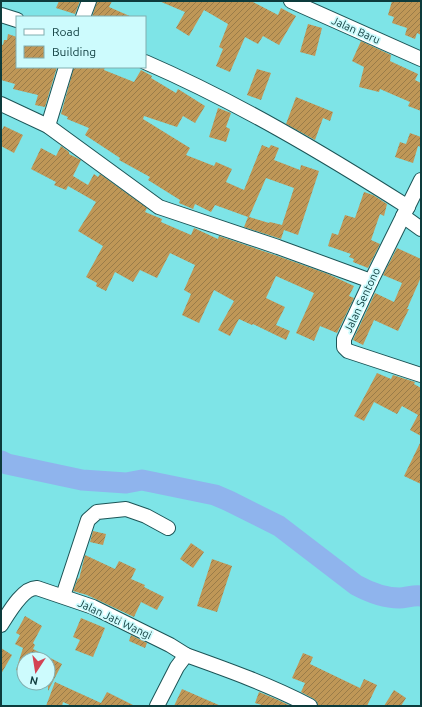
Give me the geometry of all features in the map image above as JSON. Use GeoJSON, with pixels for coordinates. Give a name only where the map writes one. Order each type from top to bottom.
{"type":"FeatureCollection","features":[{"type":"Feature","properties":{"kind":"street"},"geometry":{"type":"LineString","coordinates":[[83,16],[89,1]]}},
{"type":"Feature","properties":{"kind":"street","name":"Jalan Baru"},"geometry":{"type":"LineString","coordinates":[[291,1],[421,59]]}},
{"type":"Feature","properties":{"kind":"street"},"geometry":{"type":"LineString","coordinates":[[1,15],[16,20]]}},
{"type":"Feature","properties":{"kind":"street"},"geometry":{"type":"LineString","coordinates":[[146,62],[188,80],[325,155],[405,212],[421,229]]}},
{"type":"Feature","properties":{"kind":"street"},"geometry":{"type":"LineString","coordinates":[[48,126],[66,68]]}},
{"type":"Feature","properties":{"kind":"street"},"geometry":{"type":"LineString","coordinates":[[1,104],[48,126],[159,207],[278,247],[371,281]]}},
{"type":"Feature","properties":{"kind":"street","name":"Jalan Sentono"},"geometry":{"type":"LineString","coordinates":[[421,180],[344,339],[344,347],[348,351],[421,375]]}},
{"type":"Feature","properties":{"kind":"street"},"geometry":{"type":"LineString","coordinates":[[63,596],[88,520],[97,512],[126,510],[146,516],[168,528]]}},
{"type":"Feature","properties":{"kind":"street","name":"Jalan Jati Wangi"},"geometry":{"type":"LineString","coordinates":[[1,625],[15,604],[28,590],[37,588],[93,607],[163,641],[186,655],[239,674],[293,697],[310,706]]}},
{"type":"Feature","properties":{"kind":"street"},"geometry":{"type":"LineString","coordinates":[[157,706],[177,667],[186,655]]}},
{"type":"Feature","properties":{"kind":"building"},"geometry":{"type":"Polygon","coordinates":[[[59,1],[80,1],[75,14],[56,8],[59,1]]]}},
{"type":"Feature","properties":{"kind":"building"},"geometry":{"type":"Polygon","coordinates":[[[97,1],[112,1],[109,7],[130,16],[92,16],[97,1]]]}},
{"type":"Feature","properties":{"kind":"building"},"geometry":{"type":"Polygon","coordinates":[[[159,1],[251,1],[278,15],[281,8],[296,16],[279,45],[263,36],[258,44],[245,37],[230,72],[216,66],[223,49],[219,47],[228,24],[204,10],[189,36],[176,28],[185,12],[159,1]]]}},
{"type":"Feature","properties":{"kind":"building"},"geometry":{"type":"Polygon","coordinates":[[[392,1],[421,1],[421,35],[417,33],[415,39],[405,35],[407,28],[392,23],[394,17],[388,15],[392,1]]]}},
{"type":"Feature","properties":{"kind":"building"},"geometry":{"type":"Polygon","coordinates":[[[308,24],[322,28],[315,56],[300,52],[308,24]]]}},
{"type":"Feature","properties":{"kind":"building"},"geometry":{"type":"Polygon","coordinates":[[[8,34],[16,37],[16,68],[57,68],[45,107],[35,105],[38,95],[13,89],[15,84],[1,80],[1,44],[3,45],[4,40],[7,40],[8,34]]]}},
{"type":"Feature","properties":{"kind":"building"},"geometry":{"type":"Polygon","coordinates":[[[361,41],[391,55],[390,61],[418,74],[415,80],[421,83],[421,111],[408,106],[410,102],[380,89],[379,92],[359,87],[364,67],[352,61],[361,41]]]}},
{"type":"Feature","properties":{"kind":"building"},"geometry":{"type":"Polygon","coordinates":[[[74,68],[105,68],[104,70],[134,82],[141,70],[176,93],[178,89],[205,106],[195,123],[183,116],[177,127],[144,116],[143,119],[190,148],[186,155],[214,166],[216,162],[232,169],[226,182],[244,190],[262,145],[269,148],[271,145],[279,148],[274,160],[300,170],[301,165],[319,171],[298,235],[284,230],[281,239],[244,227],[248,217],[215,205],[211,212],[195,204],[193,209],[179,203],[180,200],[148,180],[150,177],[119,160],[120,158],[85,135],[89,128],[67,119],[68,117],[61,114],[74,68]],[[266,178],[249,217],[282,225],[294,188],[266,178]]]}},
{"type":"Feature","properties":{"kind":"building"},"geometry":{"type":"Polygon","coordinates":[[[257,69],[271,73],[261,100],[247,95],[257,69]]]}},
{"type":"Feature","properties":{"kind":"building"},"geometry":{"type":"Polygon","coordinates":[[[296,97],[333,112],[330,121],[323,118],[315,140],[286,124],[296,97]]]}},
{"type":"Feature","properties":{"kind":"building"},"geometry":{"type":"Polygon","coordinates":[[[218,108],[231,113],[226,127],[230,129],[226,142],[209,137],[218,108]]]}},
{"type":"Feature","properties":{"kind":"building"},"geometry":{"type":"Polygon","coordinates":[[[4,126],[23,135],[14,153],[1,146],[1,132],[4,126]]]}},
{"type":"Feature","properties":{"kind":"building"},"geometry":{"type":"Polygon","coordinates":[[[410,133],[421,137],[421,147],[418,146],[413,163],[395,157],[400,142],[406,144],[410,133]]]}},
{"type":"Feature","properties":{"kind":"building"},"geometry":{"type":"Polygon","coordinates":[[[61,146],[69,152],[69,154],[81,160],[73,176],[88,185],[94,174],[98,177],[100,174],[147,208],[145,212],[162,219],[161,222],[191,235],[194,228],[218,239],[219,236],[328,274],[354,286],[349,296],[354,298],[337,333],[320,326],[314,341],[296,333],[314,293],[276,276],[266,298],[285,307],[276,325],[290,331],[286,340],[239,319],[230,336],[218,330],[234,301],[214,290],[199,323],[182,315],[191,294],[184,290],[195,265],[170,253],[157,278],[140,270],[133,282],[115,272],[106,291],[96,286],[97,283],[86,277],[103,246],[78,231],[96,202],[68,186],[66,190],[54,185],[56,182],[31,169],[41,148],[56,156],[61,146]]]}},
{"type":"Feature","properties":{"kind":"building"},"geometry":{"type":"Polygon","coordinates":[[[364,192],[373,195],[387,204],[384,216],[380,214],[371,240],[380,244],[368,268],[353,262],[354,259],[349,257],[351,254],[328,246],[332,233],[338,235],[345,215],[355,218],[364,192]]]}},
{"type":"Feature","properties":{"kind":"building"},"geometry":{"type":"Polygon","coordinates":[[[397,248],[421,259],[421,277],[407,309],[409,309],[398,331],[374,320],[363,345],[353,340],[375,293],[394,302],[402,283],[383,275],[397,248]]]}},
{"type":"Feature","properties":{"kind":"building"},"geometry":{"type":"Polygon","coordinates":[[[377,373],[391,379],[393,375],[415,382],[414,384],[421,388],[421,436],[410,430],[418,415],[402,406],[397,414],[374,402],[364,421],[354,416],[377,373]]]}},
{"type":"Feature","properties":{"kind":"building"},"geometry":{"type":"Polygon","coordinates":[[[421,441],[421,484],[404,476],[421,441]]]}},
{"type":"Feature","properties":{"kind":"building"},"geometry":{"type":"Polygon","coordinates":[[[93,531],[106,534],[103,545],[90,542],[93,531]]]}},
{"type":"Feature","properties":{"kind":"building"},"geometry":{"type":"Polygon","coordinates":[[[191,543],[204,552],[193,568],[180,559],[191,543]]]}},
{"type":"Feature","properties":{"kind":"building"},"geometry":{"type":"Polygon","coordinates":[[[85,555],[115,569],[119,561],[136,569],[131,579],[145,585],[144,587],[164,597],[157,610],[141,602],[134,617],[87,595],[73,591],[78,578],[79,579],[85,555]]]}},
{"type":"Feature","properties":{"kind":"building"},"geometry":{"type":"Polygon","coordinates":[[[212,559],[232,566],[217,612],[197,606],[212,559]]]}},
{"type":"Feature","properties":{"kind":"building"},"geometry":{"type":"Polygon","coordinates":[[[25,616],[42,626],[33,643],[35,645],[33,649],[37,651],[22,651],[23,648],[15,644],[20,635],[16,633],[25,616]]]}},
{"type":"Feature","properties":{"kind":"building"},"geometry":{"type":"Polygon","coordinates":[[[81,618],[105,628],[93,657],[75,650],[80,640],[73,637],[81,618]]]}},
{"type":"Feature","properties":{"kind":"building"},"geometry":{"type":"Polygon","coordinates":[[[131,635],[147,643],[145,648],[129,641],[131,635]]]}},
{"type":"Feature","properties":{"kind":"building"},"geometry":{"type":"Polygon","coordinates":[[[1,648],[12,655],[1,674],[1,648]]]}},
{"type":"Feature","properties":{"kind":"building"},"geometry":{"type":"Polygon","coordinates":[[[303,653],[313,657],[310,664],[360,688],[364,679],[377,685],[367,706],[318,706],[314,699],[301,692],[305,683],[292,678],[303,653]]]}},
{"type":"Feature","properties":{"kind":"building"},"geometry":{"type":"Polygon","coordinates":[[[56,661],[62,664],[56,676],[56,661]]]}},
{"type":"Feature","properties":{"kind":"building"},"geometry":{"type":"Polygon","coordinates":[[[56,682],[101,703],[107,692],[135,706],[72,706],[63,702],[62,706],[46,706],[52,691],[56,691],[56,682]]]}},
{"type":"Feature","properties":{"kind":"building"},"geometry":{"type":"Polygon","coordinates":[[[182,689],[221,706],[174,706],[182,689]]]}},
{"type":"Feature","properties":{"kind":"building"},"geometry":{"type":"Polygon","coordinates":[[[394,690],[406,698],[401,706],[384,706],[394,690]]]}},
{"type":"Feature","properties":{"kind":"building"},"geometry":{"type":"Polygon","coordinates":[[[259,692],[291,706],[265,706],[255,703],[259,692]]]}},
{"type":"Feature","properties":{"kind":"waterway"},"geometry":{"type":"LineString","coordinates":[[1,461],[7,464],[82,480],[126,483],[142,480],[215,495],[279,526],[361,588],[387,597],[399,598],[421,596]]}}]}
